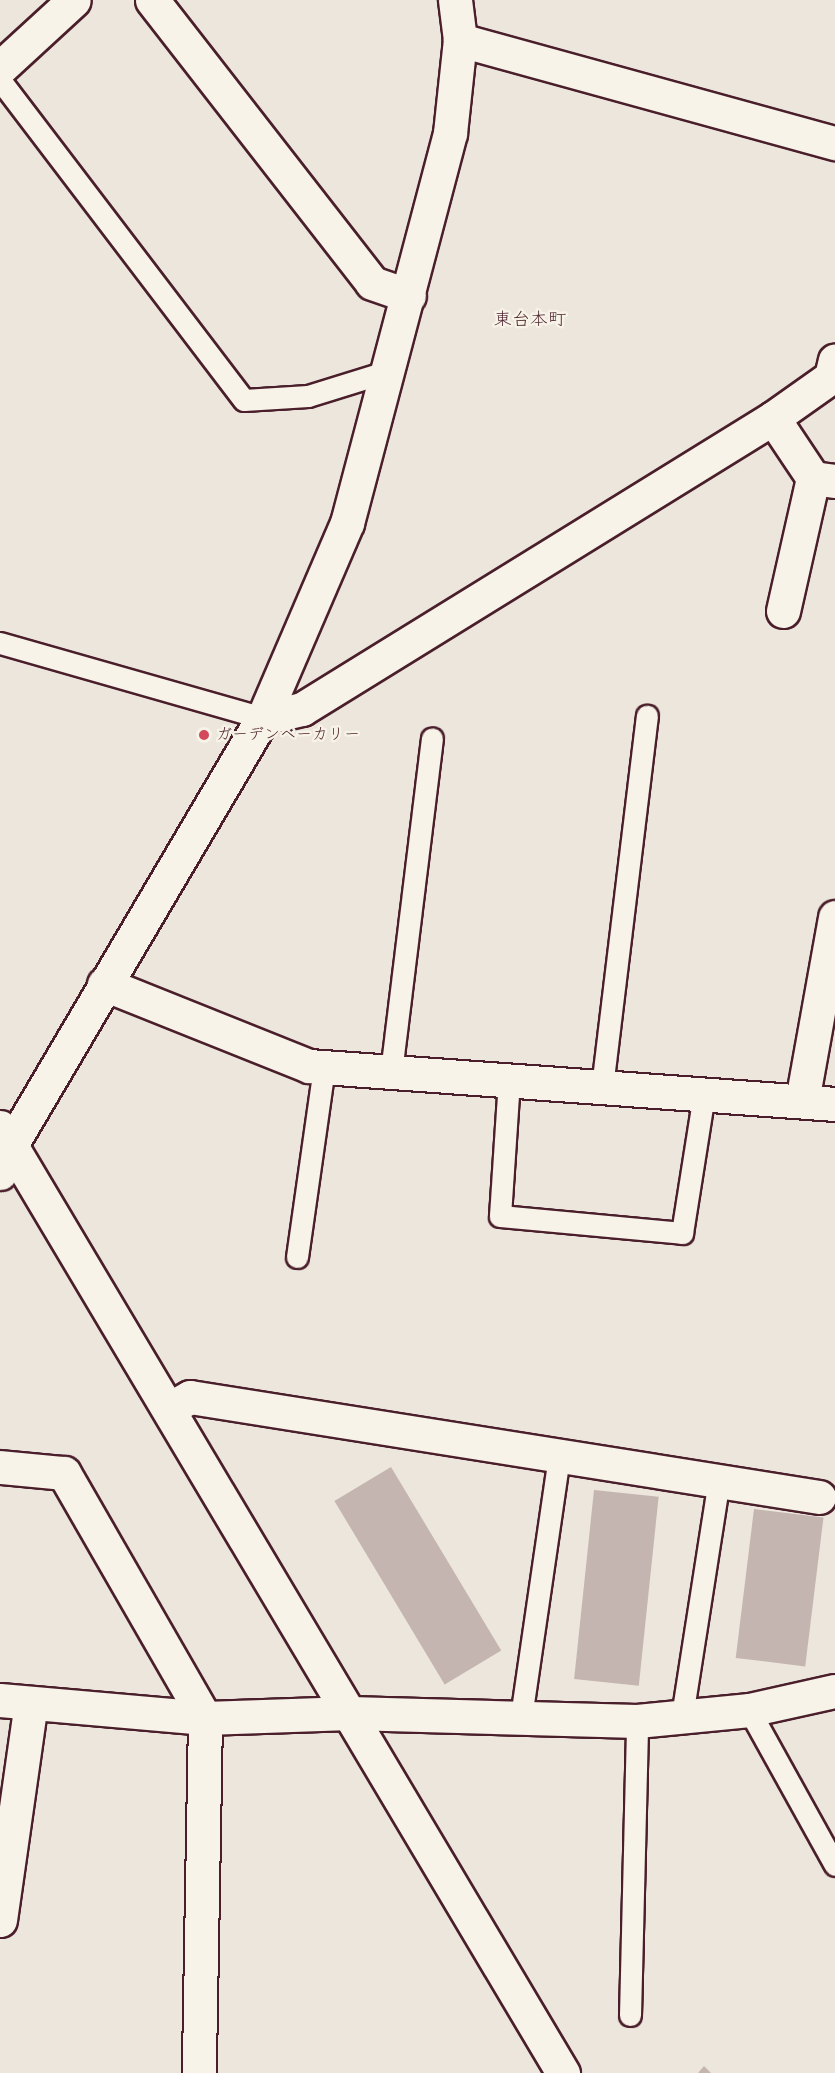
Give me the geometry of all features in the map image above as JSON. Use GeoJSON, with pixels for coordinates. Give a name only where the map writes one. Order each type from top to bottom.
{"type":"FeatureCollection","features":[{"type":"Feature","properties":{"kind":"street"},"geometry":{"type":"LineString","coordinates":[[0,68],[74,0]]}},
{"type":"Feature","properties":{"kind":"street"},"geometry":{"type":"LineString","coordinates":[[152,0],[372,283],[409,297]]}},
{"type":"Feature","properties":{"kind":"street"},"geometry":{"type":"LineString","coordinates":[[455,0],[460,40],[450,133],[409,297],[385,372],[347,523],[263,718],[4,1148],[169,1409],[563,2073]]}},
{"type":"Feature","properties":{"kind":"street"},"geometry":{"type":"LineString","coordinates":[[460,40],[835,143]]}},
{"type":"Feature","properties":{"kind":"street"},"geometry":{"type":"LineString","coordinates":[[263,718],[302,709],[773,418],[831,378],[835,360]]}},
{"type":"Feature","properties":{"kind":"street"},"geometry":{"type":"LineString","coordinates":[[773,418],[824,479],[783,611]]}},
{"type":"Feature","properties":{"kind":"street"},"geometry":{"type":"LineString","coordinates":[[802,1101],[835,916]]}},
{"type":"Feature","properties":{"kind":"street"},"geometry":{"type":"LineString","coordinates":[[104,984],[309,1066],[835,1104]]}},
{"type":"Feature","properties":{"kind":"street"},"geometry":{"type":"LineString","coordinates":[[169,1409],[190,1397],[819,1497]]}},
{"type":"Feature","properties":{"kind":"street"},"geometry":{"type":"LineString","coordinates":[[0,1467],[64,1473],[206,1718],[199,2073]]}},
{"type":"Feature","properties":{"kind":"street"},"geometry":{"type":"LineString","coordinates":[[0,1920],[15,1701],[206,1718],[350,1713],[637,1721],[749,1710],[835,1691]]}},
{"type":"Feature","properties":{"kind":"lane"},"geometry":{"type":"LineString","coordinates":[[0,80],[244,400],[308,396],[385,372]]}},
{"type":"Feature","properties":{"kind":"lane"},"geometry":{"type":"LineString","coordinates":[[0,643],[263,718]]}},
{"type":"Feature","properties":{"kind":"lane"},"geometry":{"type":"LineString","coordinates":[[602,1087],[647,716]]}},
{"type":"Feature","properties":{"kind":"lane"},"geometry":{"type":"LineString","coordinates":[[391,1072],[432,739]]}},
{"type":"Feature","properties":{"kind":"lane"},"geometry":{"type":"LineString","coordinates":[[297,1257],[324,1067]]}},
{"type":"Feature","properties":{"kind":"lane"},"geometry":{"type":"LineString","coordinates":[[509,1080],[501,1216],[682,1233],[704,1094]]}},
{"type":"Feature","properties":{"kind":"lane"},"geometry":{"type":"LineString","coordinates":[[521,1718],[559,1455]]}},
{"type":"Feature","properties":{"kind":"lane"},"geometry":{"type":"LineString","coordinates":[[682,1716],[719,1481]]}},
{"type":"Feature","properties":{"kind":"lane"},"geometry":{"type":"LineString","coordinates":[[749,1710],[835,1865]]}},
{"type":"Feature","properties":{"kind":"lane"},"geometry":{"type":"LineString","coordinates":[[630,2015],[637,1721]]}},
{"type":"Feature","properties":{"kind":"building"},"geometry":{"type":"Polygon","coordinates":[[[391,1467],[501,1650],[445,1684],[334,1501],[391,1467]]]}},
{"type":"Feature","properties":{"kind":"building"},"geometry":{"type":"Polygon","coordinates":[[[594,1490],[659,1497],[639,1686],[574,1679],[594,1490]]]}},
{"type":"Feature","properties":{"kind":"building"},"geometry":{"type":"Polygon","coordinates":[[[754,1509],[823,1518],[805,1666],[736,1658],[754,1509]]]}},
{"type":"Feature","properties":{"kind":"building"},"geometry":{"type":"Polygon","coordinates":[[[704,2066],[711,2073],[698,2073],[704,2066]]]}},
{"type":"Feature","properties":{"kind":"place","name":"ガーデンベーカリー"},"geometry":{"type":"Point","coordinates":[204,735]}},
{"type":"Feature","properties":{"kind":"district","name":"東台本町"},"geometry":{"type":"Point","coordinates":[530,321]}}]}
